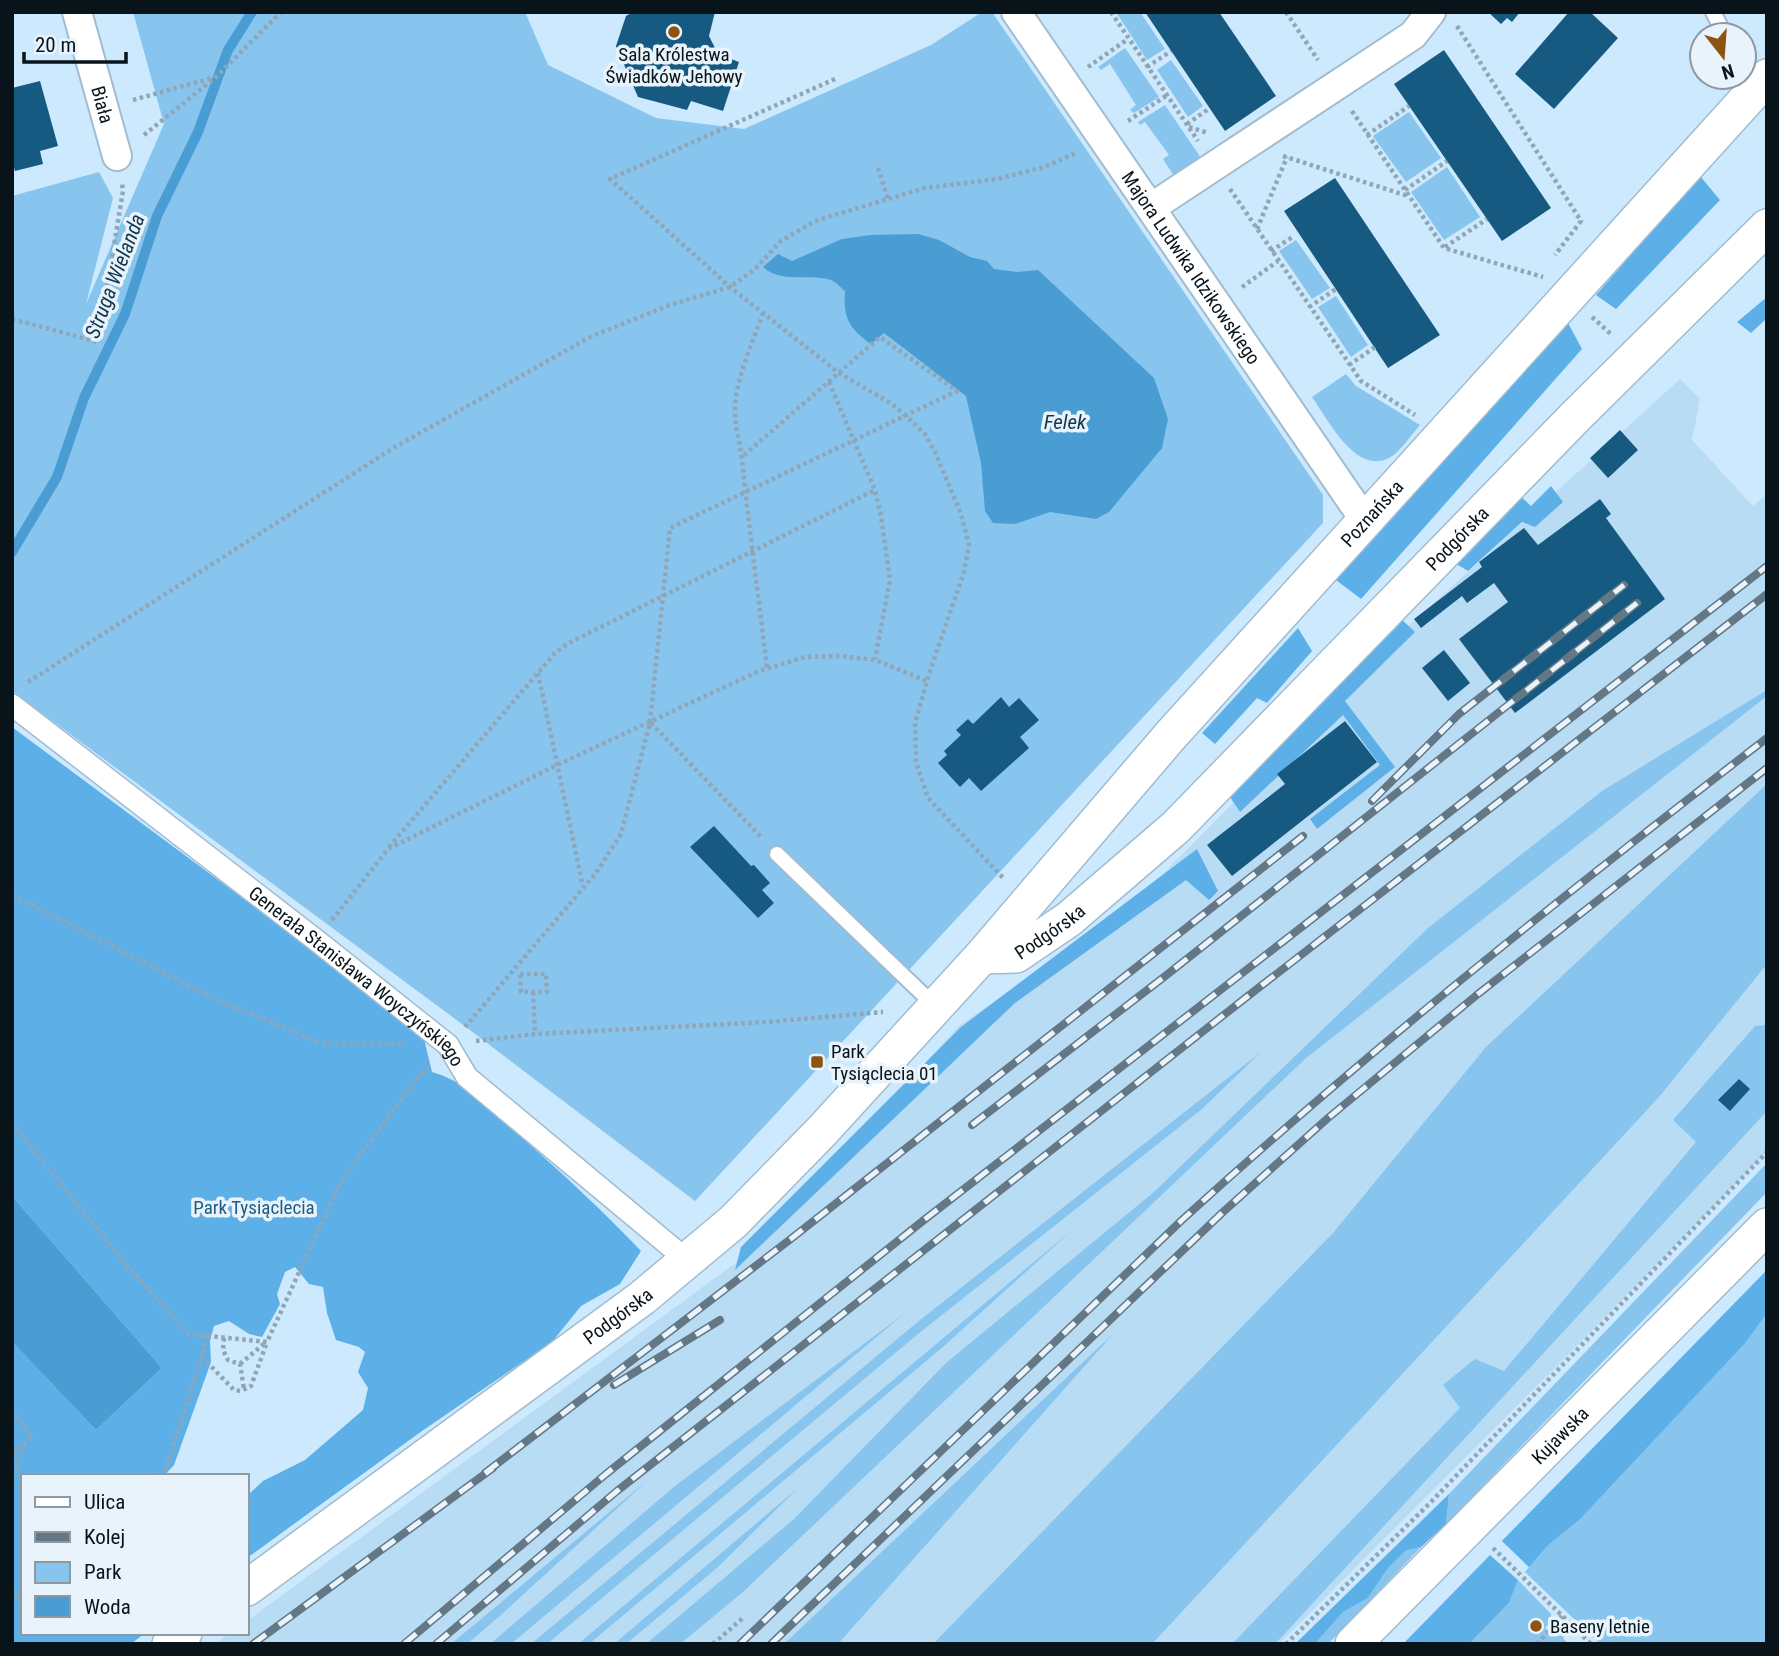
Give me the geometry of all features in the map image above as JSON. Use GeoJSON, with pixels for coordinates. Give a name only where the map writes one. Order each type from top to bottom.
{"type":"FeatureCollection","features":[{"type":"Feature","properties":{"kind":"street","name":"Biała"},"geometry":{"type":"LineString","coordinates":[[77,12],[117,156]]}},
{"type":"Feature","properties":{"kind":"street","name":"Majora Ludwika Idzikowskiego"},"geometry":{"type":"LineString","coordinates":[[1016,12],[1366,522]]}},
{"type":"Feature","properties":{"kind":"street"},"geometry":{"type":"LineString","coordinates":[[1152,207],[1335,85],[1443,18]]}},
{"type":"Feature","properties":{"kind":"street","name":"Poznańska"},"geometry":{"type":"LineString","coordinates":[[982,956],[1171,736],[1366,522],[1750,91]]}},
{"type":"Feature","properties":{"kind":"street","name":"Podgórska"},"geometry":{"type":"LineString","coordinates":[[248,1587],[561,1358],[688,1261],[733,1222],[788,1167],[982,956],[1016,955],[1038,941],[1069,919],[1175,827],[1586,406],[1767,227]]}},
{"type":"Feature","properties":{"kind":"street","name":"Generała Stanisława Woyczyńskiego"},"geometry":{"type":"LineString","coordinates":[[12,705],[448,1045],[467,1077],[688,1261]]}},
{"type":"Feature","properties":{"kind":"street","name":"Kujawska"},"geometry":{"type":"LineString","coordinates":[[1353,1644],[1767,1226]]}},
{"type":"Feature","properties":{"kind":"lane"},"geometry":{"type":"LineString","coordinates":[[778,854],[936,1007]]}},
{"type":"Feature","properties":{"kind":"path"},"geometry":{"type":"LineString","coordinates":[[12,319],[98,342],[123,191],[117,156],[216,77],[281,12]]}},
{"type":"Feature","properties":{"kind":"path"},"geometry":{"type":"LineString","coordinates":[[1111,12],[1361,381],[1416,416]]}},
{"type":"Feature","properties":{"kind":"path"},"geometry":{"type":"LineString","coordinates":[[1286,12],[1444,248],[1546,279]]}},
{"type":"Feature","properties":{"kind":"path"},"geometry":{"type":"LineString","coordinates":[[1443,18],[1581,221],[1548,265]]}},
{"type":"Feature","properties":{"kind":"path"},"geometry":{"type":"LineString","coordinates":[[1065,82],[1128,39]]}},
{"type":"Feature","properties":{"kind":"path"},"geometry":{"type":"LineString","coordinates":[[1147,67],[1171,51]]}},
{"type":"Feature","properties":{"kind":"path"},"geometry":{"type":"LineString","coordinates":[[104,109],[216,77]]}},
{"type":"Feature","properties":{"kind":"path"},"geometry":{"type":"LineString","coordinates":[[835,79],[610,179],[730,287],[839,373],[892,404],[925,434],[961,514],[969,545],[964,572],[915,723],[916,762],[928,798],[1006,882]]}},
{"type":"Feature","properties":{"kind":"path"},"geometry":{"type":"LineString","coordinates":[[22,686],[395,447],[577,344],[667,306],[730,287],[754,271],[781,241],[815,221],[925,188],[997,179],[1044,167],[1104,137],[1166,96]]}},
{"type":"Feature","properties":{"kind":"path"},"geometry":{"type":"LineString","coordinates":[[1367,135],[1409,106]]}},
{"type":"Feature","properties":{"kind":"path"},"geometry":{"type":"LineString","coordinates":[[1188,126],[1210,108]]}},
{"type":"Feature","properties":{"kind":"path"},"geometry":{"type":"LineString","coordinates":[[1188,126],[1408,196]]}},
{"type":"Feature","properties":{"kind":"path"},"geometry":{"type":"LineString","coordinates":[[1257,229],[1287,158]]}},
{"type":"Feature","properties":{"kind":"path"},"geometry":{"type":"LineString","coordinates":[[1405,190],[1447,161]]}},
{"type":"Feature","properties":{"kind":"path"},"geometry":{"type":"LineString","coordinates":[[878,168],[888,199]]}},
{"type":"Feature","properties":{"kind":"path"},"geometry":{"type":"LineString","coordinates":[[1444,248],[1487,219]]}},
{"type":"Feature","properties":{"kind":"path"},"geometry":{"type":"LineString","coordinates":[[1271,251],[1294,236]]}},
{"type":"Feature","properties":{"kind":"path"},"geometry":{"type":"LineString","coordinates":[[1217,304],[1278,261]]}},
{"type":"Feature","properties":{"kind":"path"},"geometry":{"type":"LineString","coordinates":[[1309,307],[1336,289]]}},
{"type":"Feature","properties":{"kind":"path"},"geometry":{"type":"LineString","coordinates":[[1584,310],[1615,338]]}},
{"type":"Feature","properties":{"kind":"path"},"geometry":{"type":"LineString","coordinates":[[763,313],[735,403],[735,427],[742,457],[744,495],[767,669]]}},
{"type":"Feature","properties":{"kind":"path"},"geometry":{"type":"LineString","coordinates":[[202,1357],[234,1390],[251,1386],[267,1342],[341,1181],[414,1082],[466,1027],[596,873],[621,834],[650,722],[670,528],[957,391],[880,337],[742,457]]}},
{"type":"Feature","properties":{"kind":"path"},"geometry":{"type":"LineString","coordinates":[[1349,365],[1374,347]]}},
{"type":"Feature","properties":{"kind":"path"},"geometry":{"type":"LineString","coordinates":[[829,382],[875,491],[890,580],[874,660]]}},
{"type":"Feature","properties":{"kind":"path"},"geometry":{"type":"LineString","coordinates":[[316,940],[388,849],[555,653],[567,644],[875,491]]}},
{"type":"Feature","properties":{"kind":"path"},"geometry":{"type":"LineString","coordinates":[[388,849],[650,722],[767,669],[805,657],[840,656],[874,660],[927,681]]}},
{"type":"Feature","properties":{"kind":"path"},"geometry":{"type":"LineString","coordinates":[[538,672],[583,888]]}},
{"type":"Feature","properties":{"kind":"path"},"geometry":{"type":"LineString","coordinates":[[650,722],[778,854]]}},
{"type":"Feature","properties":{"kind":"path"},"geometry":{"type":"LineString","coordinates":[[12,895],[214,998],[321,1044],[448,1045],[536,1034],[767,1022],[936,1007]]}},
{"type":"Feature","properties":{"kind":"path"},"geometry":{"type":"LineString","coordinates":[[520,974],[546,974],[547,992],[533,992],[521,992],[520,974]]}},
{"type":"Feature","properties":{"kind":"path"},"geometry":{"type":"LineString","coordinates":[[533,992],[536,1034]]}},
{"type":"Feature","properties":{"kind":"path"},"geometry":{"type":"LineString","coordinates":[[12,1123],[136,1277],[189,1334],[267,1342]]}},
{"type":"Feature","properties":{"kind":"path"},"geometry":{"type":"LineString","coordinates":[[1286,1644],[1430,1503],[1767,1152]]}},
{"type":"Feature","properties":{"kind":"path"},"geometry":{"type":"LineString","coordinates":[[160,1474],[164,1470],[202,1357],[206,1336]]}},
{"type":"Feature","properties":{"kind":"path"},"geometry":{"type":"LineString","coordinates":[[224,1338],[223,1350],[228,1360],[240,1364]]}},
{"type":"Feature","properties":{"kind":"path"},"geometry":{"type":"LineString","coordinates":[[240,1364],[267,1342]]}},
{"type":"Feature","properties":{"kind":"path"},"geometry":{"type":"LineString","coordinates":[[240,1364],[244,1389]]}},
{"type":"Feature","properties":{"kind":"path"},"geometry":{"type":"LineString","coordinates":[[12,1411],[33,1437],[12,1455]]}},
{"type":"Feature","properties":{"kind":"path"},"geometry":{"type":"LineString","coordinates":[[12,1480],[24,1444]]}},
{"type":"Feature","properties":{"kind":"path"},"geometry":{"type":"LineString","coordinates":[[1488,1543],[1591,1644]]}},
{"type":"Feature","properties":{"kind":"path"},"geometry":{"type":"LineString","coordinates":[[1537,1644],[1562,1616]]}},
{"type":"Feature","properties":{"kind":"path"},"geometry":{"type":"LineString","coordinates":[[713,1644],[743,1618]]}},
{"type":"Feature","properties":{"kind":"shaded area"},"geometry":{"type":"Polygon","coordinates":[[[1680,379],[1700,399],[1692,440],[1753,506],[1767,494],[1767,1152],[1279,1644],[216,1644],[227,1635],[248,1635],[248,1620],[756,1248],[959,1026],[1131,906],[1401,633],[1680,379]]]}},
{"type":"Feature","properties":{"kind":"green space"},"geometry":{"type":"Polygon","coordinates":[[[133,12],[525,12],[548,65],[656,118],[744,129],[931,45],[982,12],[992,12],[1323,495],[1323,523],[695,1201],[466,1027],[12,691],[12,196],[99,172],[113,198],[86,304],[164,124],[133,12]]]}},
{"type":"Feature","properties":{"kind":"green space"},"geometry":{"type":"Polygon","coordinates":[[[1116,12],[1140,12],[1165,49],[1147,60],[1116,12]]]}},
{"type":"Feature","properties":{"kind":"green space"},"geometry":{"type":"Polygon","coordinates":[[[1125,48],[1159,97],[1134,113],[1130,110],[1136,105],[1110,64],[1101,70],[1098,67],[1125,48]]]}},
{"type":"Feature","properties":{"kind":"green space"},"geometry":{"type":"Polygon","coordinates":[[[1171,60],[1203,106],[1188,117],[1157,70],[1171,60]]]}},
{"type":"Feature","properties":{"kind":"green space"},"geometry":{"type":"Polygon","coordinates":[[[1165,105],[1201,158],[1174,176],[1163,159],[1169,155],[1145,122],[1140,125],[1138,122],[1165,105]]]}},
{"type":"Feature","properties":{"kind":"green space"},"geometry":{"type":"Polygon","coordinates":[[[1409,112],[1441,158],[1406,182],[1373,136],[1409,112]]]}},
{"type":"Feature","properties":{"kind":"green space"},"geometry":{"type":"Polygon","coordinates":[[[1447,167],[1480,217],[1444,240],[1411,192],[1447,167]]]}},
{"type":"Feature","properties":{"kind":"green space"},"geometry":{"type":"Polygon","coordinates":[[[1700,176],[1720,200],[1616,309],[1596,295],[1700,176]]]}},
{"type":"Feature","properties":{"kind":"green space"},"geometry":{"type":"Polygon","coordinates":[[[1296,240],[1330,288],[1312,299],[1279,251],[1296,240]]]}},
{"type":"Feature","properties":{"kind":"green space"},"geometry":{"type":"Polygon","coordinates":[[[1336,296],[1368,345],[1351,357],[1318,307],[1336,296]]]}},
{"type":"Feature","properties":{"kind":"green space"},"geometry":{"type":"Polygon","coordinates":[[[1767,297],[1767,318],[1751,333],[1737,322],[1767,297]]]}},
{"type":"Feature","properties":{"kind":"green space"},"geometry":{"type":"Polygon","coordinates":[[[1568,323],[1582,349],[1361,599],[1336,580],[1568,323]]]}},
{"type":"Feature","properties":{"kind":"green space"},"geometry":{"type":"Polygon","coordinates":[[[1346,374],[1356,386],[1420,425],[1395,454],[1382,461],[1357,455],[1346,445],[1312,397],[1346,374]]]}},
{"type":"Feature","properties":{"kind":"green space"},"geometry":{"type":"Polygon","coordinates":[[[1551,486],[1563,502],[1535,527],[1522,522],[1468,571],[1448,559],[1517,493],[1531,506],[1551,486]]]}},
{"type":"Feature","properties":{"kind":"green space"},"geometry":{"type":"Polygon","coordinates":[[[1399,617],[1415,632],[1345,701],[1395,767],[1317,829],[1310,819],[1380,765],[1343,715],[1240,812],[1228,794],[1399,617]]]}},
{"type":"Feature","properties":{"kind":"green space"},"geometry":{"type":"Polygon","coordinates":[[[1298,628],[1312,651],[1267,703],[1257,698],[1215,744],[1202,733],[1298,628]]]}},
{"type":"Feature","properties":{"kind":"green space"},"geometry":{"type":"Polygon","coordinates":[[[1767,690],[1767,696],[1305,1059],[743,1592],[680,1644],[646,1644],[794,1519],[946,1363],[1154,1192],[1428,928],[1602,791],[1767,690]]]}},
{"type":"Feature","properties":{"kind":"green space","name":"Park Tysiąclecia"},"geometry":{"type":"Polygon","coordinates":[[[12,727],[427,1035],[425,1043],[432,1072],[456,1082],[479,1098],[582,1192],[641,1251],[620,1284],[581,1306],[552,1342],[422,1431],[248,1557],[248,1495],[263,1481],[305,1460],[363,1410],[368,1388],[358,1372],[365,1352],[359,1347],[336,1340],[327,1313],[323,1287],[309,1284],[295,1267],[285,1272],[277,1294],[280,1304],[262,1337],[249,1334],[229,1321],[214,1326],[210,1341],[211,1362],[174,1465],[166,1474],[21,1474],[21,1635],[142,1635],[131,1644],[12,1644],[12,1342],[96,1430],[162,1368],[12,1196],[12,727]]]}},
{"type":"Feature","properties":{"kind":"green space"},"geometry":{"type":"Polygon","coordinates":[[[1767,784],[1767,964],[1659,1097],[1152,1644],[933,1644],[1333,1233],[1486,1047],[1767,784]]]}},
{"type":"Feature","properties":{"kind":"green space"},"geometry":{"type":"Polygon","coordinates":[[[1197,849],[1218,891],[1209,900],[1186,880],[1015,1003],[735,1270],[741,1247],[961,1027],[1197,849]]]}},
{"type":"Feature","properties":{"kind":"green space"},"geometry":{"type":"Polygon","coordinates":[[[1767,1025],[1767,1111],[1275,1644],[1232,1644],[1460,1408],[1443,1385],[1475,1359],[1504,1371],[1696,1142],[1673,1120],[1755,1026],[1767,1025]]]}},
{"type":"Feature","properties":{"kind":"green space"},"geometry":{"type":"Polygon","coordinates":[[[1261,1052],[1202,1109],[918,1334],[547,1644],[531,1644],[920,1320],[1261,1052]]]}},
{"type":"Feature","properties":{"kind":"green space"},"geometry":{"type":"Polygon","coordinates":[[[1767,1163],[1767,1192],[1446,1524],[1449,1494],[1767,1163]]]}},
{"type":"Feature","properties":{"kind":"green space"},"geometry":{"type":"Polygon","coordinates":[[[1071,1231],[944,1346],[589,1644],[578,1644],[1071,1231]]]}},
{"type":"Feature","properties":{"kind":"green space"},"geometry":{"type":"Polygon","coordinates":[[[1767,1270],[1767,1644],[1600,1644],[1525,1572],[1529,1567],[1502,1541],[1767,1270]]]}},
{"type":"Feature","properties":{"kind":"green space"},"geometry":{"type":"Polygon","coordinates":[[[1767,1270],[1767,1313],[1745,1343],[1579,1520],[1548,1545],[1529,1567],[1502,1541],[1767,1270]]]}},
{"type":"Feature","properties":{"kind":"green space"},"geometry":{"type":"Polygon","coordinates":[[[905,1313],[511,1644],[490,1644],[675,1486],[905,1313]]]}},
{"type":"Feature","properties":{"kind":"green space"},"geometry":{"type":"Polygon","coordinates":[[[1114,1333],[838,1644],[784,1644],[1114,1333]]]}},
{"type":"Feature","properties":{"kind":"green space"},"geometry":{"type":"Polygon","coordinates":[[[648,1480],[467,1644],[451,1644],[648,1480]]]}},
{"type":"Feature","properties":{"kind":"green space"},"geometry":{"type":"Polygon","coordinates":[[[798,1488],[718,1567],[626,1644],[614,1644],[798,1488]]]}},
{"type":"Feature","properties":{"kind":"green space"},"geometry":{"type":"Polygon","coordinates":[[[1449,1494],[1446,1524],[1421,1547],[1406,1550],[1388,1568],[1368,1598],[1343,1612],[1315,1644],[1295,1644],[1449,1494]]]}},
{"type":"Feature","properties":{"kind":"green space"},"geometry":{"type":"Polygon","coordinates":[[[1421,1547],[1328,1644],[1315,1644],[1343,1612],[1368,1598],[1388,1568],[1406,1549],[1421,1547]]]}},
{"type":"Feature","properties":{"kind":"green space"},"geometry":{"type":"Polygon","coordinates":[[[1490,1555],[1518,1580],[1509,1603],[1469,1644],[1403,1644],[1490,1555]]]}},
{"type":"Feature","properties":{"kind":"green space"},"geometry":{"type":"Polygon","coordinates":[[[1518,1580],[1551,1614],[1551,1622],[1545,1628],[1552,1635],[1560,1629],[1570,1630],[1563,1638],[1568,1644],[1469,1644],[1509,1603],[1518,1580]]]}},
{"type":"Feature","properties":{"kind":"water","name":"Felek"},"geometry":{"type":"Polygon","coordinates":[[[918,234],[939,240],[970,257],[987,261],[994,269],[1017,272],[1038,270],[1154,378],[1168,419],[1162,448],[1109,512],[1096,519],[1050,512],[1015,524],[993,523],[985,511],[981,463],[966,396],[884,333],[871,344],[863,338],[849,322],[845,308],[845,291],[833,281],[787,277],[763,267],[778,254],[792,261],[842,239],[918,234]]]}},
{"type":"Feature","properties":{"kind":"water"},"geometry":{"type":"Polygon","coordinates":[[[12,1196],[162,1368],[96,1430],[12,1342],[12,1196]]]}},
{"type":"Feature","properties":{"kind":"building"},"geometry":{"type":"Polygon","coordinates":[[[633,12],[715,12],[709,36],[718,54],[739,62],[723,111],[691,101],[687,110],[638,97],[616,46],[626,16],[633,12]]]}},
{"type":"Feature","properties":{"kind":"building"},"geometry":{"type":"Polygon","coordinates":[[[1145,12],[1219,12],[1276,96],[1225,131],[1145,12]]]}},
{"type":"Feature","properties":{"kind":"building"},"geometry":{"type":"Polygon","coordinates":[[[1488,12],[1520,12],[1512,22],[1507,18],[1501,24],[1488,12]]]}},
{"type":"Feature","properties":{"kind":"building"},"geometry":{"type":"Polygon","coordinates":[[[1569,12],[1590,12],[1618,38],[1554,109],[1515,74],[1569,12]]]}},
{"type":"Feature","properties":{"kind":"building"},"geometry":{"type":"Polygon","coordinates":[[[1444,50],[1551,208],[1502,241],[1394,84],[1444,50]]]}},
{"type":"Feature","properties":{"kind":"building"},"geometry":{"type":"Polygon","coordinates":[[[40,81],[58,146],[40,151],[43,164],[15,171],[12,161],[12,88],[40,81]]]}},
{"type":"Feature","properties":{"kind":"building"},"geometry":{"type":"Polygon","coordinates":[[[1335,178],[1440,335],[1388,368],[1284,211],[1335,178]]]}},
{"type":"Feature","properties":{"kind":"building"},"geometry":{"type":"Polygon","coordinates":[[[1620,430],[1638,450],[1608,478],[1590,458],[1620,430]]]}},
{"type":"Feature","properties":{"kind":"building"},"geometry":{"type":"Polygon","coordinates":[[[1600,499],[1611,514],[1606,518],[1665,599],[1515,713],[1459,639],[1508,602],[1494,583],[1467,603],[1462,596],[1421,628],[1414,619],[1482,567],[1479,562],[1524,528],[1538,545],[1600,499]]]}},
{"type":"Feature","properties":{"kind":"building"},"geometry":{"type":"Polygon","coordinates":[[[1444,650],[1470,683],[1448,701],[1422,668],[1444,650]]]}},
{"type":"Feature","properties":{"kind":"building"},"geometry":{"type":"Polygon","coordinates":[[[1001,697],[1009,707],[1019,698],[1039,720],[1020,737],[1029,748],[981,791],[969,778],[960,787],[938,763],[947,755],[944,751],[961,735],[956,730],[968,719],[973,724],[1001,697]]]}},
{"type":"Feature","properties":{"kind":"building"},"geometry":{"type":"Polygon","coordinates":[[[1345,721],[1377,762],[1232,876],[1207,845],[1285,784],[1277,774],[1345,721]]]}},
{"type":"Feature","properties":{"kind":"building"},"geometry":{"type":"Polygon","coordinates":[[[714,826],[770,883],[762,890],[774,903],[758,918],[690,847],[714,826]]]}},
{"type":"Feature","properties":{"kind":"building"},"geometry":{"type":"Polygon","coordinates":[[[1739,1079],[1750,1089],[1730,1111],[1718,1100],[1739,1079]]]}},
{"type":"Feature","properties":{"kind":"waterway","name":"Struga Wielanda"},"geometry":{"type":"LineString","coordinates":[[12,552],[57,477],[84,398],[125,314],[157,216],[198,132],[228,50],[252,12]]}},
{"type":"Feature","properties":{"kind":"railway"},"geometry":{"type":"LineString","coordinates":[[404,1644],[606,1474],[924,1220],[1767,566]]}},
{"type":"Feature","properties":{"kind":"railway"},"geometry":{"type":"LineString","coordinates":[[1372,801],[1459,714],[1624,585]]}},
{"type":"Feature","properties":{"kind":"railway"},"geometry":{"type":"LineString","coordinates":[[436,1644],[617,1491],[1248,996],[1767,594]]}},
{"type":"Feature","properties":{"kind":"railway"},"geometry":{"type":"LineString","coordinates":[[972,1125],[1164,977],[1637,603]]}},
{"type":"Feature","properties":{"kind":"railway"},"geometry":{"type":"LineString","coordinates":[[740,1644],[1182,1220],[1324,1094],[1470,973],[1767,738]]}},
{"type":"Feature","properties":{"kind":"railway"},"geometry":{"type":"LineString","coordinates":[[771,1644],[1223,1212],[1328,1118],[1478,994],[1767,768]]}},
{"type":"Feature","properties":{"kind":"railway"},"geometry":{"type":"LineString","coordinates":[[485,1473],[792,1238],[1303,836]]}},
{"type":"Feature","properties":{"kind":"railway"},"geometry":{"type":"LineString","coordinates":[[614,1385],[720,1320]]}},
{"type":"Feature","properties":{"kind":"railway"},"geometry":{"type":"LineString","coordinates":[[253,1644],[493,1468]]}},
{"type":"Feature","properties":{"kind":"place","name":"Sala Królestwa Świadków Jehowy"},"geometry":{"type":"Point","coordinates":[674,32]}},
{"type":"Feature","properties":{"kind":"place","name":"Park Tysiąclecia 01"},"geometry":{"type":"Point","coordinates":[817,1062]}},
{"type":"Feature","properties":{"kind":"place","name":"Baseny letnie"},"geometry":{"type":"Point","coordinates":[1536,1626]}}]}
